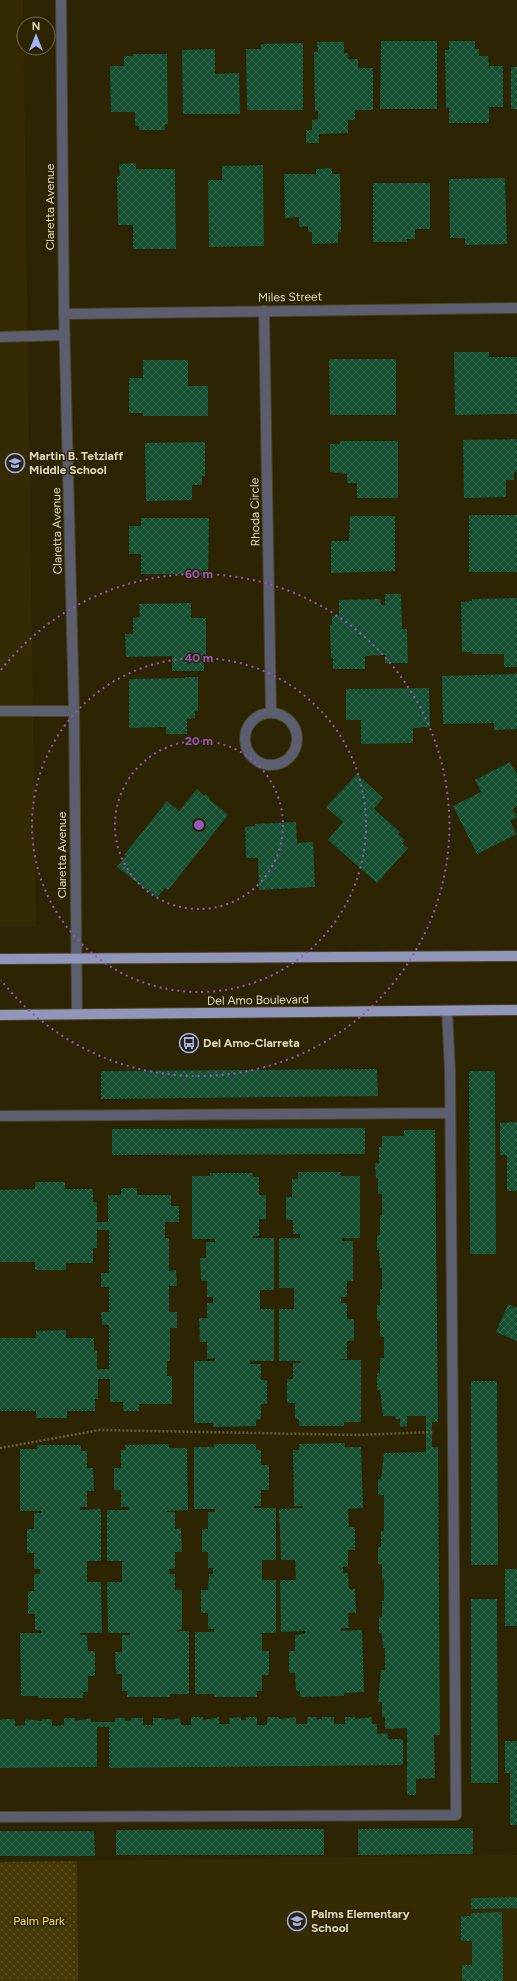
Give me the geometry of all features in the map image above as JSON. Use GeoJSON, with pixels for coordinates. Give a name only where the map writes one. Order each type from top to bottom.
{"type":"FeatureCollection","features":[{"type":"Feature","properties":{"kind":"main road"},"geometry":{"type":"LineString","coordinates":[[0,959],[517,956]]}},
{"type":"Feature","properties":{"kind":"main road","name":"Del Amo Boulevard"},"geometry":{"type":"LineString","coordinates":[[0,1015],[517,1010]]}},
{"type":"Feature","properties":{"kind":"street","name":"Claretta Avenue"},"geometry":{"type":"LineString","coordinates":[[62,0],[64,314],[74,711],[77,1014]]}},
{"type":"Feature","properties":{"kind":"street","name":"Miles Street"},"geometry":{"type":"LineString","coordinates":[[64,314],[517,308]]}},
{"type":"Feature","properties":{"kind":"street","name":"Rhoda Circle"},"geometry":{"type":"LineString","coordinates":[[264,311],[271,713]]}},
{"type":"Feature","properties":{"kind":"street"},"geometry":{"type":"LineString","coordinates":[[0,337],[65,335]]}},
{"type":"Feature","properties":{"kind":"street"},"geometry":{"type":"LineString","coordinates":[[0,711],[74,711]]}},
{"type":"Feature","properties":{"kind":"street"},"geometry":{"type":"LineString","coordinates":[[271,713],[279,714],[293,723],[298,738],[297,746],[288,760],[272,765],[263,764],[255,759],[246,744],[245,735],[248,726],[254,719],[262,714],[271,713]]}},
{"type":"Feature","properties":{"kind":"street"},"geometry":{"type":"LineString","coordinates":[[0,1817],[456,1815],[450,1112],[446,1011]]}},
{"type":"Feature","properties":{"kind":"street"},"geometry":{"type":"LineString","coordinates":[[0,1116],[450,1112]]}},
{"type":"Feature","properties":{"kind":"path"},"geometry":{"type":"LineString","coordinates":[[0,1448],[100,1430],[357,1435],[453,1431]]}},
{"type":"Feature","properties":{"kind":"shaded area","name":"Martin B. Tetzlaff Middle School"},"geometry":{"type":"Polygon","coordinates":[[[0,0],[23,0],[23,16],[16,16],[16,56],[24,56],[36,926],[0,926],[0,0]]]}},
{"type":"Feature","properties":{"kind":"shaded area","name":"Palms Elementary School"},"geometry":{"type":"Polygon","coordinates":[[[517,1855],[517,1981],[78,1981],[77,1861],[517,1855]]]}},
{"type":"Feature","properties":{"kind":"green space","name":"Palm Park"},"geometry":{"type":"Polygon","coordinates":[[[77,1861],[78,1981],[0,1981],[0,1862],[77,1861]]]}},
{"type":"Feature","properties":{"kind":"building"},"geometry":{"type":"Polygon","coordinates":[[[381,41],[437,41],[437,109],[380,109],[381,41]]]}},
{"type":"Feature","properties":{"kind":"building"},"geometry":{"type":"Polygon","coordinates":[[[449,41],[475,41],[475,49],[479,49],[479,56],[488,56],[489,66],[503,66],[503,107],[489,107],[489,123],[449,123],[449,108],[446,108],[445,50],[449,50],[449,41]]]}},
{"type":"Feature","properties":{"kind":"building"},"geometry":{"type":"Polygon","coordinates":[[[317,42],[344,42],[344,53],[348,53],[348,59],[358,59],[358,68],[373,68],[373,110],[355,110],[355,120],[348,120],[348,133],[319,134],[319,143],[306,143],[306,130],[312,130],[312,120],[318,119],[318,111],[315,111],[314,52],[318,52],[317,42]]]}},
{"type":"Feature","properties":{"kind":"building"},"geometry":{"type":"Polygon","coordinates":[[[303,43],[303,110],[247,110],[246,49],[261,49],[261,44],[303,43]]]}},
{"type":"Feature","properties":{"kind":"building"},"geometry":{"type":"Polygon","coordinates":[[[215,49],[215,74],[239,73],[240,114],[183,114],[182,50],[215,49]]]}},
{"type":"Feature","properties":{"kind":"building"},"geometry":{"type":"Polygon","coordinates":[[[133,54],[167,54],[168,124],[165,124],[165,130],[139,130],[139,126],[135,126],[135,112],[111,112],[110,66],[124,66],[124,56],[133,56],[133,54]]]}},
{"type":"Feature","properties":{"kind":"building"},"geometry":{"type":"Polygon","coordinates":[[[511,67],[517,67],[517,109],[511,109],[511,67]]]}},
{"type":"Feature","properties":{"kind":"building"},"geometry":{"type":"Polygon","coordinates":[[[136,163],[136,169],[175,169],[176,249],[133,249],[133,225],[118,225],[117,176],[120,176],[119,164],[136,163]]]}},
{"type":"Feature","properties":{"kind":"building"},"geometry":{"type":"Polygon","coordinates":[[[263,165],[264,246],[209,247],[208,180],[222,180],[222,166],[263,165]]]}},
{"type":"Feature","properties":{"kind":"building"},"geometry":{"type":"Polygon","coordinates":[[[332,168],[332,174],[340,174],[341,232],[338,232],[338,243],[312,244],[312,232],[308,232],[308,226],[299,227],[299,217],[285,218],[284,174],[316,174],[316,169],[332,168]]]}},
{"type":"Feature","properties":{"kind":"building"},"geometry":{"type":"Polygon","coordinates":[[[505,178],[507,244],[465,245],[465,238],[450,238],[449,179],[505,178]]]}},
{"type":"Feature","properties":{"kind":"building"},"geometry":{"type":"Polygon","coordinates":[[[373,183],[430,183],[430,229],[415,229],[415,239],[407,239],[407,242],[373,242],[373,183]]]}},
{"type":"Feature","properties":{"kind":"building"},"geometry":{"type":"Polygon","coordinates":[[[454,352],[489,352],[489,357],[517,357],[517,414],[455,415],[454,352]]]}},
{"type":"Feature","properties":{"kind":"building"},"geometry":{"type":"Polygon","coordinates":[[[329,359],[396,359],[396,415],[330,415],[329,359]]]}},
{"type":"Feature","properties":{"kind":"building"},"geometry":{"type":"Polygon","coordinates":[[[143,360],[188,360],[188,386],[208,386],[208,416],[143,416],[143,413],[129,413],[129,378],[143,378],[143,360]]]}},
{"type":"Feature","properties":{"kind":"building"},"geometry":{"type":"Polygon","coordinates":[[[517,439],[517,472],[514,472],[514,480],[506,480],[506,497],[464,498],[463,440],[517,439]]]}},
{"type":"Feature","properties":{"kind":"building"},"geometry":{"type":"Polygon","coordinates":[[[340,441],[398,441],[398,498],[357,498],[357,483],[347,483],[347,474],[330,472],[330,444],[340,444],[340,441]]]}},
{"type":"Feature","properties":{"kind":"building"},"geometry":{"type":"Polygon","coordinates":[[[205,442],[205,476],[202,476],[202,485],[192,485],[192,500],[146,501],[145,443],[205,442]]]}},
{"type":"Feature","properties":{"kind":"building"},"geometry":{"type":"Polygon","coordinates":[[[469,515],[517,515],[517,572],[469,572],[469,515]]]}},
{"type":"Feature","properties":{"kind":"building"},"geometry":{"type":"Polygon","coordinates":[[[350,516],[395,516],[395,571],[331,573],[331,541],[349,541],[350,516]]]}},
{"type":"Feature","properties":{"kind":"building"},"geometry":{"type":"Polygon","coordinates":[[[141,518],[209,518],[208,574],[141,574],[141,554],[129,554],[129,526],[141,526],[141,518]]]}},
{"type":"Feature","properties":{"kind":"building"},"geometry":{"type":"Polygon","coordinates":[[[385,594],[401,594],[402,629],[407,629],[408,663],[385,663],[385,655],[365,656],[365,669],[333,669],[333,658],[331,658],[330,625],[332,625],[332,616],[339,615],[339,600],[380,599],[381,605],[385,605],[385,594]]]}},
{"type":"Feature","properties":{"kind":"building"},"geometry":{"type":"Polygon","coordinates":[[[517,598],[517,667],[504,667],[504,654],[472,654],[472,652],[462,652],[461,602],[472,601],[472,599],[517,598]]]}},
{"type":"Feature","properties":{"kind":"building"},"geometry":{"type":"Polygon","coordinates":[[[191,603],[191,618],[206,618],[206,660],[204,661],[204,671],[172,671],[172,656],[126,657],[125,634],[133,634],[133,618],[140,617],[139,604],[191,603]]]}},
{"type":"Feature","properties":{"kind":"building"},"geometry":{"type":"Polygon","coordinates":[[[517,673],[517,729],[494,730],[494,723],[443,724],[442,676],[517,673]]]}},
{"type":"Feature","properties":{"kind":"building"},"geometry":{"type":"Polygon","coordinates":[[[198,677],[198,711],[195,711],[195,718],[187,719],[187,734],[166,734],[166,727],[129,728],[129,679],[198,677]]]}},
{"type":"Feature","properties":{"kind":"building"},"geometry":{"type":"Polygon","coordinates":[[[429,688],[430,727],[413,728],[413,743],[361,744],[361,720],[346,720],[346,689],[429,688]]]}},
{"type":"Feature","properties":{"kind":"building"},"geometry":{"type":"Polygon","coordinates":[[[510,762],[517,775],[517,806],[513,809],[517,817],[510,821],[517,834],[477,854],[453,806],[481,792],[475,780],[510,762]]]}},
{"type":"Feature","properties":{"kind":"building"},"geometry":{"type":"Polygon","coordinates":[[[357,774],[383,798],[374,809],[400,832],[398,834],[405,840],[402,843],[408,848],[377,883],[328,840],[343,822],[326,807],[357,774]]]}},
{"type":"Feature","properties":{"kind":"building"},"geometry":{"type":"Polygon","coordinates":[[[197,789],[204,796],[206,794],[210,798],[209,799],[228,815],[168,890],[165,888],[157,898],[117,867],[126,856],[124,855],[167,801],[179,811],[197,789]]]}},
{"type":"Feature","properties":{"kind":"building"},"geometry":{"type":"Polygon","coordinates":[[[296,822],[297,843],[313,842],[315,887],[259,890],[258,858],[246,858],[245,827],[255,826],[255,824],[296,822]]]}},
{"type":"Feature","properties":{"kind":"building"},"geometry":{"type":"Polygon","coordinates":[[[377,1069],[378,1096],[101,1099],[101,1071],[377,1069]]]}},
{"type":"Feature","properties":{"kind":"building"},"geometry":{"type":"Polygon","coordinates":[[[469,1071],[495,1071],[496,1254],[470,1254],[469,1071]]]}},
{"type":"Feature","properties":{"kind":"building"},"geometry":{"type":"Polygon","coordinates":[[[517,1122],[517,1191],[507,1191],[507,1155],[500,1155],[500,1123],[517,1122]]]}},
{"type":"Feature","properties":{"kind":"building"},"geometry":{"type":"Polygon","coordinates":[[[365,1128],[365,1154],[112,1155],[112,1129],[365,1128]]]}},
{"type":"Feature","properties":{"kind":"building"},"geometry":{"type":"Polygon","coordinates":[[[404,1130],[435,1130],[438,1422],[432,1422],[432,1447],[438,1447],[440,1735],[434,1735],[435,1778],[416,1779],[416,1795],[407,1795],[407,1728],[385,1729],[385,1717],[382,1717],[382,1702],[378,1702],[381,1670],[385,1670],[385,1648],[383,1648],[382,1633],[379,1633],[379,1617],[382,1617],[382,1601],[384,1601],[384,1579],[382,1580],[382,1564],[378,1564],[378,1547],[381,1547],[381,1531],[384,1531],[384,1495],[378,1495],[378,1479],[381,1479],[384,1453],[426,1452],[426,1416],[407,1416],[407,1426],[400,1427],[400,1419],[395,1419],[395,1416],[383,1416],[380,1390],[377,1390],[377,1373],[380,1373],[380,1358],[384,1358],[384,1337],[380,1337],[380,1321],[377,1321],[377,1305],[380,1305],[380,1289],[382,1289],[382,1268],[380,1268],[379,1250],[377,1250],[377,1235],[380,1235],[382,1194],[378,1194],[378,1178],[376,1179],[375,1163],[379,1163],[379,1147],[382,1147],[382,1136],[404,1136],[404,1130]]]}},
{"type":"Feature","properties":{"kind":"building"},"geometry":{"type":"Polygon","coordinates":[[[298,1172],[341,1172],[341,1176],[360,1176],[360,1238],[342,1238],[342,1241],[353,1241],[353,1281],[347,1281],[347,1297],[341,1297],[341,1303],[347,1303],[347,1319],[354,1319],[354,1341],[347,1341],[347,1359],[340,1360],[361,1360],[361,1422],[344,1422],[344,1426],[299,1426],[299,1419],[295,1419],[295,1403],[287,1403],[287,1379],[293,1379],[293,1363],[301,1363],[301,1361],[279,1361],[279,1309],[294,1309],[294,1288],[279,1288],[279,1238],[300,1238],[300,1234],[293,1234],[293,1220],[286,1220],[286,1197],[292,1197],[292,1179],[298,1179],[298,1172]]]}},
{"type":"Feature","properties":{"kind":"building"},"geometry":{"type":"Polygon","coordinates":[[[210,1173],[253,1173],[253,1177],[259,1177],[259,1195],[266,1195],[266,1219],[259,1219],[259,1236],[253,1236],[253,1238],[274,1238],[274,1290],[260,1290],[260,1309],[274,1309],[274,1361],[250,1361],[250,1364],[261,1364],[261,1380],[267,1380],[267,1404],[261,1404],[261,1419],[256,1420],[256,1426],[213,1427],[213,1423],[194,1423],[194,1361],[215,1361],[215,1358],[207,1359],[207,1342],[200,1342],[199,1318],[207,1318],[207,1303],[213,1303],[213,1297],[207,1297],[207,1281],[201,1281],[200,1258],[206,1258],[206,1242],[215,1242],[215,1239],[192,1239],[192,1176],[210,1176],[210,1173]]]}},
{"type":"Feature","properties":{"kind":"building"},"geometry":{"type":"Polygon","coordinates":[[[35,1182],[65,1182],[65,1189],[93,1189],[93,1202],[97,1202],[97,1222],[108,1222],[108,1195],[121,1195],[121,1188],[137,1188],[137,1195],[171,1195],[171,1206],[179,1206],[179,1222],[165,1222],[165,1238],[169,1238],[169,1271],[176,1270],[177,1286],[169,1286],[169,1312],[177,1312],[177,1328],[170,1328],[170,1361],[167,1361],[167,1376],[172,1376],[172,1404],[139,1404],[139,1411],[123,1411],[123,1402],[110,1402],[110,1379],[98,1379],[98,1399],[95,1399],[95,1411],[67,1411],[67,1418],[36,1418],[36,1411],[0,1411],[0,1338],[36,1338],[36,1331],[66,1330],[66,1338],[94,1338],[94,1351],[97,1350],[97,1369],[109,1369],[109,1325],[102,1325],[101,1312],[109,1312],[109,1287],[101,1287],[101,1273],[109,1273],[109,1230],[97,1230],[97,1248],[93,1248],[93,1263],[66,1263],[66,1270],[35,1270],[35,1262],[0,1262],[0,1190],[35,1189],[35,1182]]]}},
{"type":"Feature","properties":{"kind":"building"},"geometry":{"type":"Polygon","coordinates":[[[508,1304],[517,1308],[517,1341],[496,1332],[508,1304]]]}},
{"type":"Feature","properties":{"kind":"building"},"geometry":{"type":"Polygon","coordinates":[[[471,1381],[497,1381],[498,1565],[471,1565],[471,1381]]]}},
{"type":"Feature","properties":{"kind":"building"},"geometry":{"type":"Polygon","coordinates":[[[345,1443],[345,1447],[361,1447],[363,1508],[348,1509],[349,1527],[355,1527],[355,1550],[348,1550],[348,1566],[343,1567],[343,1573],[348,1573],[349,1589],[355,1589],[356,1613],[348,1613],[349,1628],[341,1628],[341,1631],[362,1630],[364,1692],[344,1693],[344,1696],[300,1697],[300,1691],[296,1691],[295,1673],[289,1673],[289,1651],[295,1651],[295,1635],[305,1634],[305,1631],[281,1632],[280,1580],[296,1580],[295,1560],[281,1560],[279,1509],[303,1508],[303,1506],[294,1506],[293,1450],[299,1450],[299,1444],[345,1443]]]}},
{"type":"Feature","properties":{"kind":"building"},"geometry":{"type":"Polygon","coordinates":[[[169,1444],[169,1448],[187,1448],[188,1510],[167,1512],[175,1512],[175,1529],[181,1528],[182,1552],[175,1552],[175,1569],[169,1569],[170,1574],[175,1574],[175,1590],[182,1590],[182,1629],[175,1631],[189,1631],[189,1694],[170,1694],[171,1697],[127,1697],[127,1691],[122,1691],[122,1674],[116,1674],[115,1652],[122,1652],[122,1635],[130,1635],[130,1633],[108,1633],[107,1582],[122,1582],[122,1561],[107,1561],[107,1510],[129,1510],[129,1507],[121,1507],[121,1490],[114,1490],[114,1468],[121,1468],[121,1450],[126,1450],[125,1445],[169,1444]]]}},
{"type":"Feature","properties":{"kind":"building"},"geometry":{"type":"Polygon","coordinates":[[[214,1444],[256,1444],[256,1450],[261,1450],[261,1465],[269,1465],[269,1490],[261,1490],[261,1506],[254,1506],[254,1508],[276,1508],[276,1560],[262,1560],[262,1580],[276,1580],[276,1633],[262,1633],[262,1651],[269,1651],[269,1675],[262,1675],[262,1691],[257,1691],[257,1697],[214,1697],[214,1694],[195,1694],[195,1632],[214,1632],[214,1629],[208,1629],[208,1613],[201,1613],[201,1590],[208,1590],[209,1574],[213,1574],[213,1568],[208,1568],[208,1552],[202,1552],[202,1529],[208,1529],[208,1512],[215,1512],[215,1509],[194,1509],[194,1447],[214,1447],[214,1444]]]}},
{"type":"Feature","properties":{"kind":"building"},"geometry":{"type":"Polygon","coordinates":[[[37,1445],[81,1445],[81,1451],[87,1451],[87,1468],[93,1468],[94,1491],[87,1491],[87,1507],[80,1507],[80,1510],[101,1509],[101,1561],[87,1561],[87,1582],[101,1582],[102,1633],[80,1633],[80,1635],[87,1635],[88,1651],[95,1651],[95,1676],[88,1676],[88,1692],[83,1692],[83,1698],[38,1698],[38,1696],[21,1696],[20,1633],[41,1633],[41,1630],[35,1630],[35,1614],[28,1614],[28,1591],[34,1591],[34,1574],[40,1574],[40,1569],[34,1569],[34,1553],[27,1553],[27,1529],[34,1529],[34,1513],[41,1513],[41,1511],[20,1511],[20,1449],[37,1449],[37,1445]]]}},
{"type":"Feature","properties":{"kind":"building"},"geometry":{"type":"Polygon","coordinates":[[[505,1569],[517,1569],[517,1626],[505,1626],[505,1569]]]}},
{"type":"Feature","properties":{"kind":"building"},"geometry":{"type":"Polygon","coordinates":[[[471,1599],[497,1599],[498,1783],[471,1783],[471,1599]]]}},
{"type":"Feature","properties":{"kind":"building"},"geometry":{"type":"Polygon","coordinates":[[[191,1717],[203,1717],[203,1720],[219,1717],[219,1724],[230,1724],[229,1718],[241,1717],[241,1720],[246,1720],[246,1717],[257,1717],[257,1725],[267,1725],[267,1717],[279,1717],[279,1719],[296,1717],[296,1724],[307,1724],[307,1717],[317,1717],[317,1719],[322,1719],[322,1717],[334,1717],[334,1724],[345,1724],[345,1717],[355,1717],[355,1719],[372,1717],[372,1724],[377,1724],[377,1734],[388,1733],[388,1739],[403,1739],[403,1765],[109,1768],[109,1727],[97,1727],[97,1767],[0,1768],[0,1720],[3,1719],[15,1719],[15,1726],[25,1725],[25,1719],[42,1721],[42,1719],[52,1719],[52,1726],[64,1725],[64,1718],[75,1718],[75,1721],[91,1718],[91,1722],[115,1722],[115,1718],[125,1718],[125,1721],[131,1720],[131,1718],[143,1718],[143,1725],[153,1725],[153,1718],[165,1718],[165,1720],[180,1718],[181,1725],[191,1725],[191,1717]]]}},
{"type":"Feature","properties":{"kind":"building"},"geometry":{"type":"Polygon","coordinates":[[[505,1741],[517,1741],[517,1825],[510,1825],[510,1773],[505,1773],[505,1741]]]}},
{"type":"Feature","properties":{"kind":"building"},"geometry":{"type":"Polygon","coordinates":[[[473,1828],[473,1854],[358,1855],[358,1829],[473,1828]]]}},
{"type":"Feature","properties":{"kind":"building"},"geometry":{"type":"Polygon","coordinates":[[[324,1829],[324,1855],[116,1855],[116,1830],[324,1829]]]}},
{"type":"Feature","properties":{"kind":"building"},"geometry":{"type":"Polygon","coordinates":[[[0,1831],[94,1831],[95,1856],[0,1856],[0,1831]]]}},
{"type":"Feature","properties":{"kind":"building"},"geometry":{"type":"Polygon","coordinates":[[[517,1897],[517,1908],[471,1909],[471,1898],[517,1897]]]}},
{"type":"Feature","properties":{"kind":"building"},"geometry":{"type":"Polygon","coordinates":[[[502,1912],[503,1981],[462,1981],[462,1965],[472,1965],[472,1941],[461,1941],[461,1916],[471,1916],[471,1913],[502,1912]]]}},
{"type":"Feature","properties":{"kind":"place","name":"Martin B. Tetzlaff Middle School"},"geometry":{"type":"Point","coordinates":[15,463]}},
{"type":"Feature","properties":{"kind":"place","name":"Del Amo-Clarreta"},"geometry":{"type":"Point","coordinates":[189,1043]}},
{"type":"Feature","properties":{"kind":"place","name":"Palms Elementary School"},"geometry":{"type":"Point","coordinates":[297,1921]}}]}
